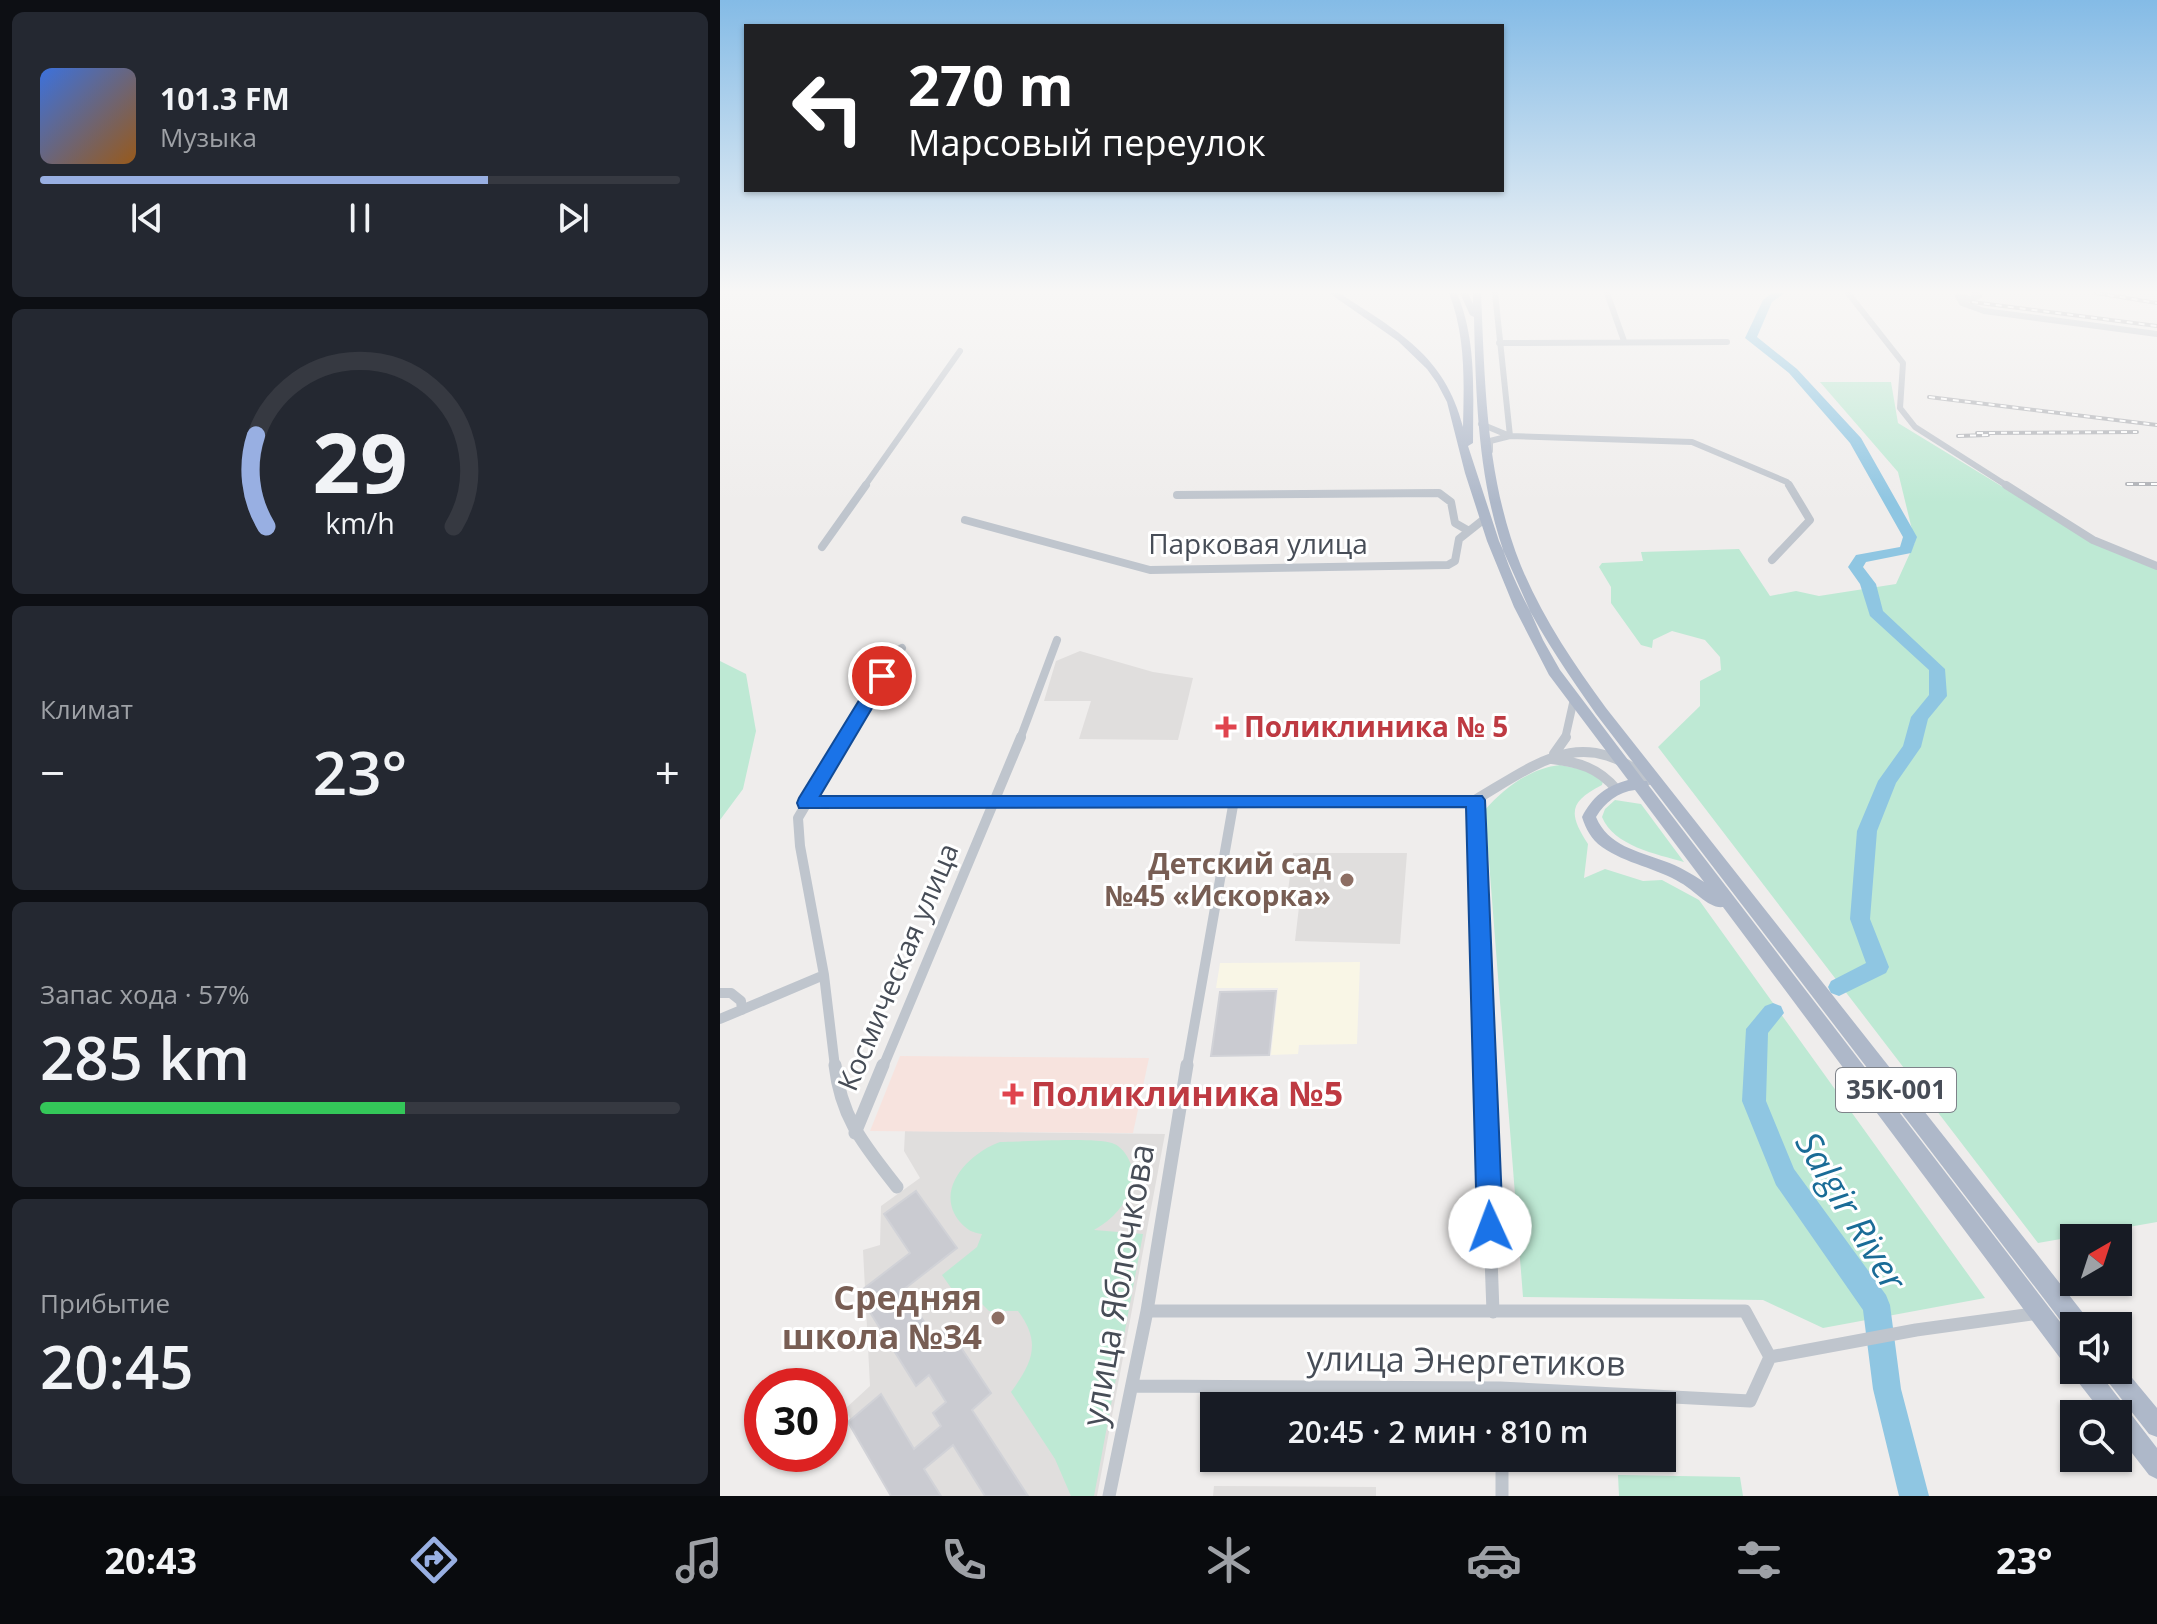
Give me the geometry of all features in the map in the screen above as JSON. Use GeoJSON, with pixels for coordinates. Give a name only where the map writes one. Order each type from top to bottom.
{"type":"FeatureCollection","features":[{"type":"Feature","properties":{"kind":"main road"},"geometry":{"type":"LineString","coordinates":[[1429,363],[1443,381],[1452,402],[1467,457]]}},
{"type":"Feature","properties":{"kind":"main road","name":"35К-001"},"geometry":{"type":"LineString","coordinates":[[1465,363],[1467,457],[1483,520],[1530,630],[1554,672],[2060,1340]]}},
{"type":"Feature","properties":{"kind":"main road","name":"35К-001"},"geometry":{"type":"LineString","coordinates":[[1479,363],[1487,471],[1499,518],[1516,567],[1563,658],[2068,1312]]}},
{"type":"Feature","properties":{"kind":"main road"},"geometry":{"type":"LineString","coordinates":[[1713,854],[1663,798],[1649,787],[1636,784],[1616,789],[1598,801],[1589,817],[1592,829],[1598,836],[1622,852],[1685,877],[1740,920]]}},
{"type":"Feature","properties":{"kind":"main road"},"geometry":{"type":"LineString","coordinates":[[2094,1384],[2106,1400]]}},
{"type":"Feature","properties":{"kind":"main road"},"geometry":{"type":"LineString","coordinates":[[2124,1384],[2157,1426]]}},
{"type":"Feature","properties":{"kind":"main road"},"geometry":{"type":"LineString","coordinates":[[2132,1434],[2157,1467]]}},
{"type":"Feature","properties":{"kind":"street"},"geometry":{"type":"LineString","coordinates":[[822,547],[952,363]]}},
{"type":"Feature","properties":{"kind":"street"},"geometry":{"type":"LineString","coordinates":[[1500,363],[1506,436]]}},
{"type":"Feature","properties":{"kind":"street"},"geometry":{"type":"LineString","coordinates":[[1903,363],[1900,408],[1907,420],[2093,540],[2157,566]]}},
{"type":"Feature","properties":{"kind":"street"},"geometry":{"type":"LineString","coordinates":[[1481,424],[1506,436]]}},
{"type":"Feature","properties":{"kind":"street"},"geometry":{"type":"LineString","coordinates":[[1499,518],[1490,441],[1506,436],[1692,442],[1787,482],[1806,509],[1810,520],[1772,560]]}},
{"type":"Feature","properties":{"kind":"street"},"geometry":{"type":"LineString","coordinates":[[1177,495],[1439,493],[1451,502],[1455,523],[1469,531]]}},
{"type":"Feature","properties":{"kind":"street","name":"Парковая улица"},"geometry":{"type":"LineString","coordinates":[[965,520],[1150,570],[1448,565],[1455,561],[1459,539],[1483,520]]}},
{"type":"Feature","properties":{"kind":"street","name":"Космическая улица"},"geometry":{"type":"LineString","coordinates":[[855,1133],[1034,706],[1057,640]]}},
{"type":"Feature","properties":{"kind":"street"},"geometry":{"type":"LineString","coordinates":[[897,1187],[855,1133],[838,1095],[824,975],[800,846],[798,818],[902,648]]}},
{"type":"Feature","properties":{"kind":"street"},"geometry":{"type":"LineString","coordinates":[[1548,759],[1562,746],[1572,727],[1574,697]]}},
{"type":"Feature","properties":{"kind":"street"},"geometry":{"type":"LineString","coordinates":[[806,803],[1475,800],[1548,759],[1577,749],[1616,757],[1638,769],[1663,798]]}},
{"type":"Feature","properties":{"kind":"street"},"geometry":{"type":"LineString","coordinates":[[1548,759],[1582,764],[1606,776],[1616,789]]}},
{"type":"Feature","properties":{"kind":"street","name":"улица Яблочкова"},"geometry":{"type":"LineString","coordinates":[[1109,1496],[1147,1311],[1234,800]]}},
{"type":"Feature","properties":{"kind":"street"},"geometry":{"type":"LineString","coordinates":[[1475,800],[1493,1312]]}},
{"type":"Feature","properties":{"kind":"street"},"geometry":{"type":"LineString","coordinates":[[720,1019],[824,975]]}},
{"type":"Feature","properties":{"kind":"street"},"geometry":{"type":"LineString","coordinates":[[720,993],[731,993],[741,1001],[742,1010]]}},
{"type":"Feature","properties":{"kind":"street","name":"улица Энергетиков"},"geometry":{"type":"LineString","coordinates":[[1132,1386],[1500,1388],[1750,1401],[1770,1357],[1745,1311],[1147,1311]]}},
{"type":"Feature","properties":{"kind":"street"},"geometry":{"type":"LineString","coordinates":[[1770,1357],[1916,1330],[2039,1313]]}},
{"type":"Feature","properties":{"kind":"street"},"geometry":{"type":"LineString","coordinates":[[1500,1388],[1500,1392]]}},
{"type":"Feature","properties":{"kind":"street"},"geometry":{"type":"LineString","coordinates":[[1502,1472],[1502,1496]]}},
{"type":"Feature","properties":{"kind":"shaded area"},"geometry":{"type":"Polygon","coordinates":[[[1080,651],[1153,672],[1193,678],[1178,740],[1079,739],[1091,701],[1044,701],[1056,661],[1080,651]]]}},
{"type":"Feature","properties":{"kind":"shaded area","name":"Детский сад №45 «Искорка»"},"geometry":{"type":"Polygon","coordinates":[[[1293,853],[1407,853],[1400,944],[1295,941],[1299,907],[1286,906],[1293,853]]]}},
{"type":"Feature","properties":{"kind":"shaded area"},"geometry":{"type":"Polygon","coordinates":[[[1360,962],[1357,1044],[1299,1045],[1298,1054],[1271,1055],[1278,988],[1216,988],[1220,963],[1360,962]]]}},
{"type":"Feature","properties":{"kind":"shaded area","name":"Поликлиника №5"},"geometry":{"type":"Polygon","coordinates":[[[900,1056],[1149,1058],[1133,1133],[870,1131],[900,1056]]]}},
{"type":"Feature","properties":{"kind":"shaded area","name":"Средняя школа №34"},"geometry":{"type":"Polygon","coordinates":[[[905,1131],[1165,1134],[1097,1496],[892,1496],[848,1415],[848,1406],[870,1386],[863,1250],[880,1245],[881,1206],[920,1178],[904,1151],[905,1131]]]}},
{"type":"Feature","properties":{"kind":"shaded area"},"geometry":{"type":"Polygon","coordinates":[[[1214,1486],[1376,1487],[1376,1496],[1213,1496],[1214,1486]]]}},
{"type":"Feature","properties":{"kind":"green space"},"geometry":{"type":"Polygon","coordinates":[[[1820,382],[1891,382],[1898,423],[2098,545],[2157,568],[2157,1222],[2132,1226],[2132,1224],[2060,1224],[2060,1239],[2038,1243],[1658,747],[1700,706],[1700,681],[1721,670],[1720,657],[1705,640],[1672,631],[1653,640],[1652,648],[1641,645],[1611,603],[1611,587],[1599,567],[1602,563],[1643,561],[1641,552],[1739,549],[1770,596],[1796,591],[1819,596],[1896,584],[1915,542],[1898,472],[1820,382]]]}},
{"type":"Feature","properties":{"kind":"green space"},"geometry":{"type":"Polygon","coordinates":[[[720,661],[746,674],[756,731],[743,789],[720,820],[720,661]]]}},
{"type":"Feature","properties":{"kind":"green space"},"geometry":{"type":"Polygon","coordinates":[[[1560,765],[1585,770],[1603,781],[1602,785],[1583,797],[1575,809],[1577,824],[1588,844],[1584,878],[1605,869],[1643,881],[1662,880],[1699,900],[1985,1298],[1823,1328],[1763,1300],[1523,1297],[1485,810],[1519,780],[1539,770],[1560,765]]]}},
{"type":"Feature","properties":{"kind":"green space"},"geometry":{"type":"Polygon","coordinates":[[[1615,800],[1641,804],[1684,862],[1649,852],[1616,835],[1602,817],[1605,809],[1615,800]]]}},
{"type":"Feature","properties":{"kind":"green space"},"geometry":{"type":"Polygon","coordinates":[[[1102,1141],[1122,1150],[1131,1166],[1132,1184],[1122,1205],[1094,1230],[1143,1234],[1094,1496],[1071,1496],[1055,1459],[1011,1392],[1029,1362],[1032,1343],[1018,1311],[989,1311],[981,1303],[968,1312],[942,1275],[977,1247],[982,1234],[965,1227],[953,1210],[950,1198],[958,1174],[977,1155],[1000,1142],[1102,1141]]]}},
{"type":"Feature","properties":{"kind":"green space"},"geometry":{"type":"Polygon","coordinates":[[[1618,1475],[1740,1477],[1743,1496],[1619,1496],[1618,1475]]]}},
{"type":"Feature","properties":{"kind":"building"},"geometry":{"type":"Polygon","coordinates":[[[1276,991],[1269,1055],[1211,1056],[1220,992],[1276,991]]]}},
{"type":"Feature","properties":{"kind":"building"},"geometry":{"type":"Polygon","coordinates":[[[916,1191],[957,1248],[903,1290],[935,1338],[948,1328],[991,1393],[972,1410],[1028,1496],[985,1496],[953,1445],[924,1469],[941,1496],[891,1496],[848,1422],[881,1394],[914,1449],[941,1426],[933,1413],[946,1402],[929,1375],[916,1386],[858,1293],[910,1253],[884,1214],[916,1191]]]}},
{"type":"Feature","properties":{"kind":"waterway","name":"Salgir River"},"geometry":{"type":"LineString","coordinates":[[1783,363],[1856,441],[1910,537],[1906,550],[1861,558],[1855,567],[1868,584],[1876,613],[1937,669],[1938,696],[1920,717],[1912,747],[1887,781],[1867,831],[1860,919],[1878,967],[1839,987]]}},
{"type":"Feature","properties":{"kind":"waterway","name":"Salgir River"},"geometry":{"type":"LineString","coordinates":[[1773,1013],[1757,1029],[1754,1101],[1785,1177],[1876,1305],[1887,1389],[1914,1496]]}},
{"type":"Feature","properties":{"kind":"railway"},"geometry":{"type":"LineString","coordinates":[[1929,397],[2157,425]]}},
{"type":"Feature","properties":{"kind":"railway"},"geometry":{"type":"LineString","coordinates":[[1977,433],[2137,432]]}},
{"type":"Feature","properties":{"kind":"railway"},"geometry":{"type":"LineString","coordinates":[[1958,436],[1988,435]]}},
{"type":"Feature","properties":{"kind":"railway"},"geometry":{"type":"LineString","coordinates":[[2127,484],[2157,484]]}},
{"type":"Feature","properties":{"kind":"place","name":"Поликлиника № 5"},"geometry":{"type":"Point","coordinates":[1226,727]}},
{"type":"Feature","properties":{"kind":"place","name":"Детский сад №45 «Искорка»"},"geometry":{"type":"Point","coordinates":[1347,880]}},
{"type":"Feature","properties":{"kind":"place","name":"Поликлиника №5"},"geometry":{"type":"Point","coordinates":[1013,1094]}},
{"type":"Feature","properties":{"kind":"place","name":"Средняя школа №34"},"geometry":{"type":"Point","coordinates":[998,1318]}},
{"type":"Feature","properties":{"kind":"route"},"geometry":{"type":"LineString","coordinates":[[882,676],[806,803],[1475,800],[1490,1227]]}}]}
